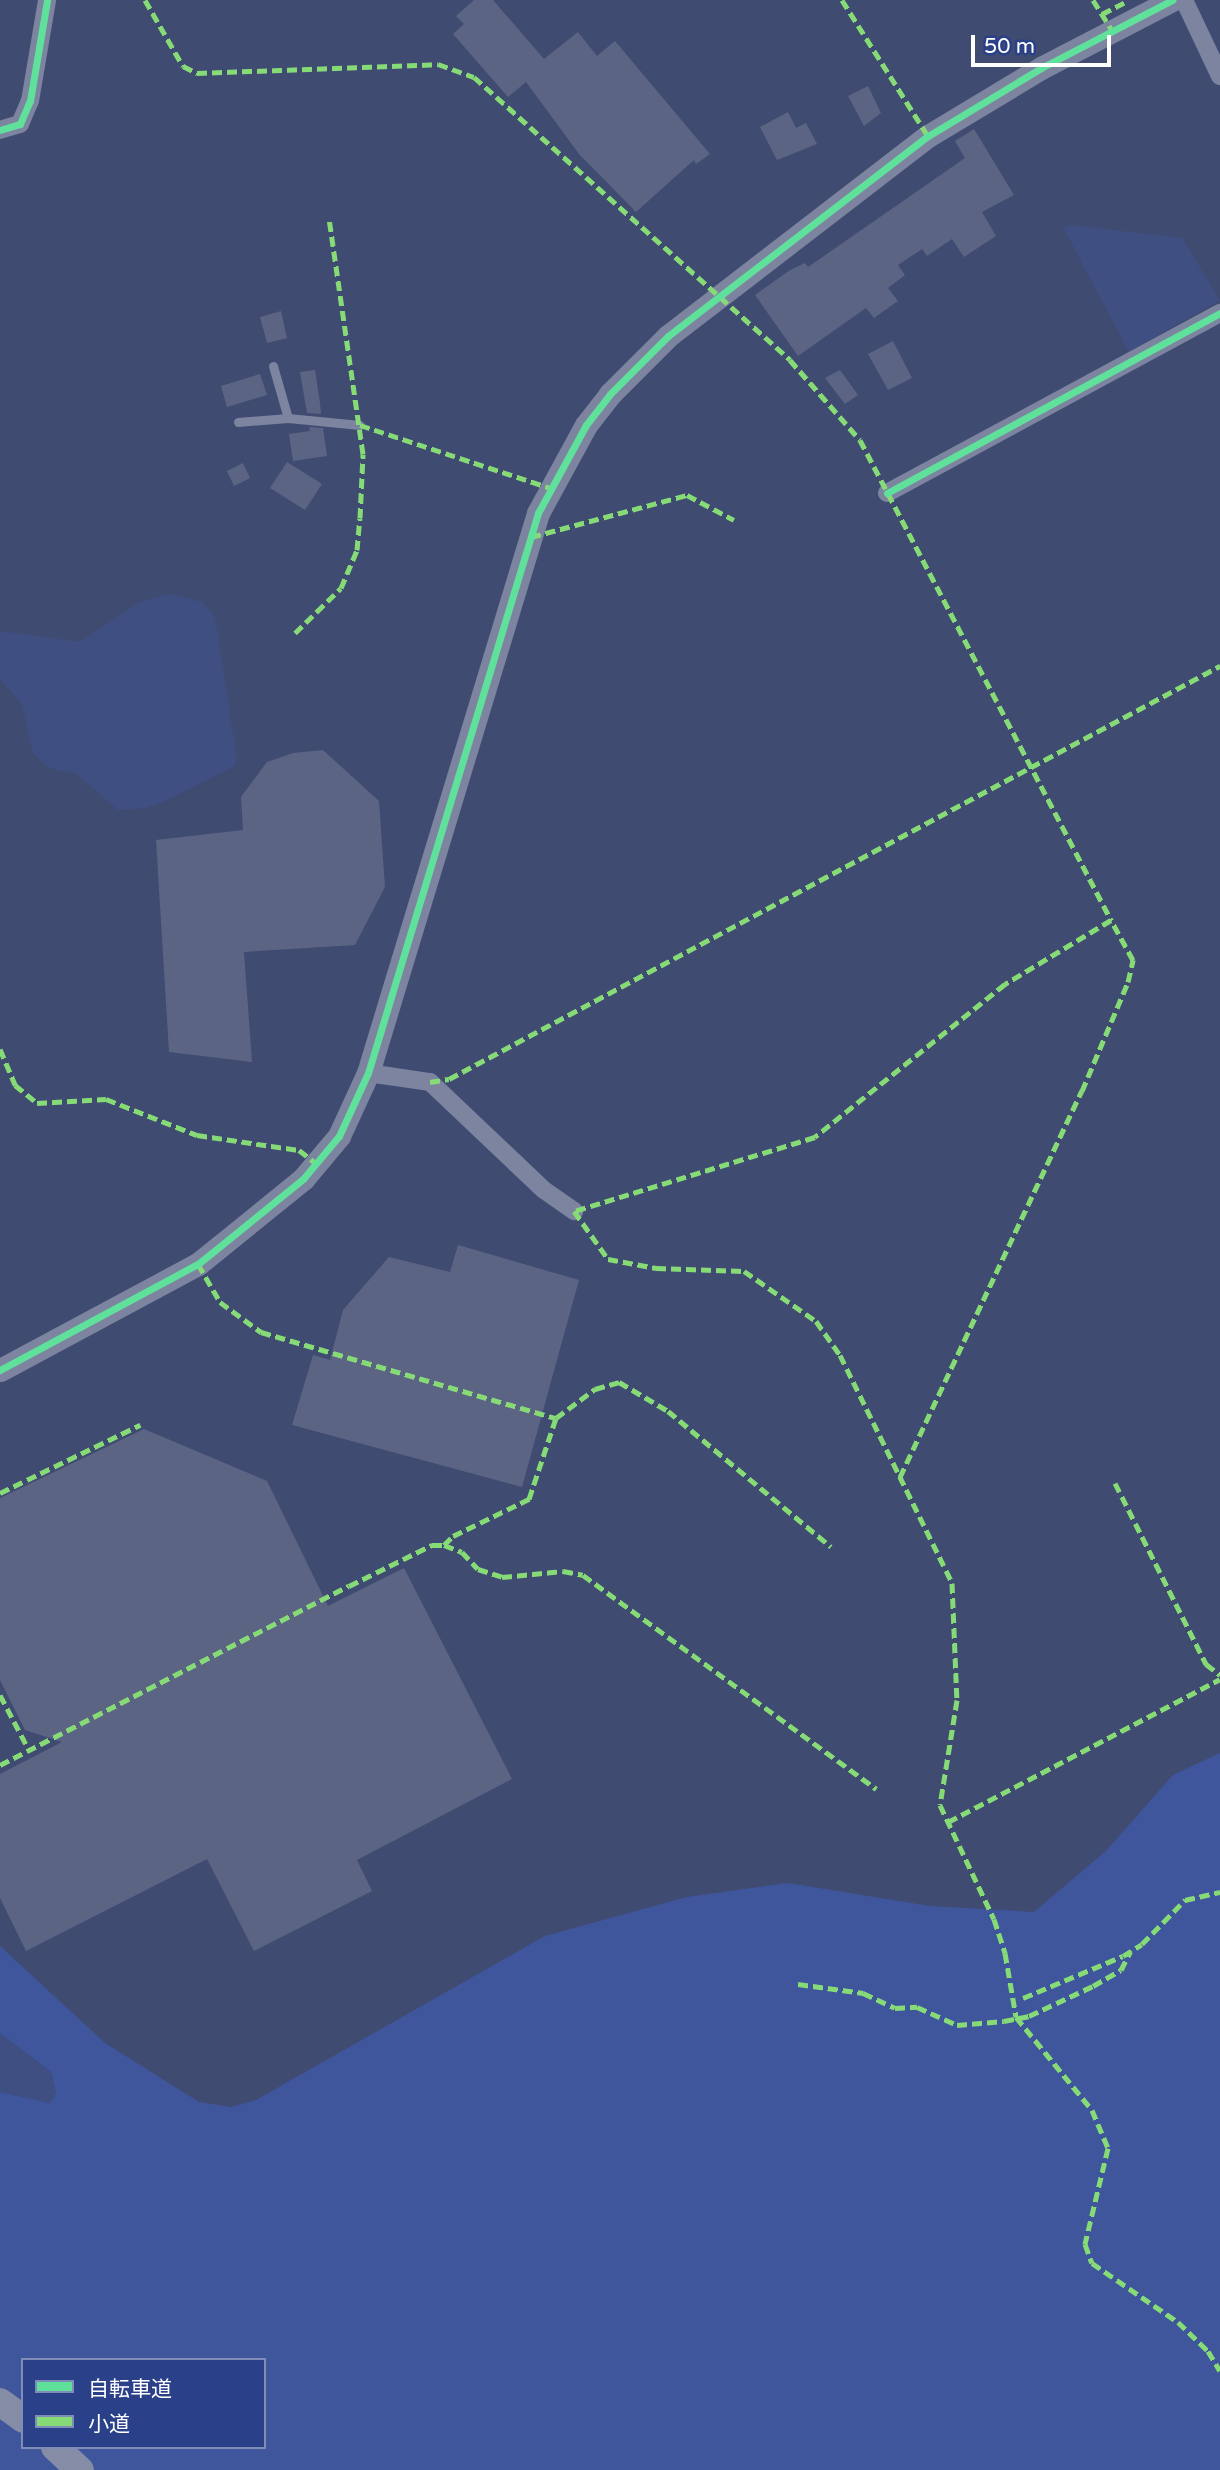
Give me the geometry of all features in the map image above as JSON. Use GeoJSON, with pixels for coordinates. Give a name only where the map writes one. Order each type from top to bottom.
{"type":"FeatureCollection","features":[{"type":"Feature","properties":{"kind":"main road"},"geometry":{"type":"LineString","coordinates":[[0,2402],[21,2418]]}},
{"type":"Feature","properties":{"kind":"main road"},"geometry":{"type":"LineString","coordinates":[[57,2449],[80,2470]]}},
{"type":"Feature","properties":{"kind":"street"},"geometry":{"type":"LineString","coordinates":[[0,130],[20,124],[30,101],[47,0]]}},
{"type":"Feature","properties":{"kind":"street"},"geometry":{"type":"LineString","coordinates":[[0,1370],[198,1264],[303,1179],[339,1136],[368,1073],[538,513],[586,425],[668,336],[928,136],[1041,68],[1172,0]]}},
{"type":"Feature","properties":{"kind":"street"},"geometry":{"type":"LineString","coordinates":[[1184,0],[1220,76]]}},
{"type":"Feature","properties":{"kind":"street"},"geometry":{"type":"LineString","coordinates":[[887,493],[1220,313]]}},
{"type":"Feature","properties":{"kind":"street"},"geometry":{"type":"LineString","coordinates":[[368,1073],[430,1082],[544,1190],[574,1211]]}},
{"type":"Feature","properties":{"kind":"lane"},"geometry":{"type":"LineString","coordinates":[[273,366],[288,418]]}},
{"type":"Feature","properties":{"kind":"lane"},"geometry":{"type":"LineString","coordinates":[[238,422],[288,418],[360,425]]}},
{"type":"Feature","properties":{"kind":"shaded area"},"geometry":{"type":"Polygon","coordinates":[[[1071,225],[1182,238],[1220,300],[1129,352],[1064,229],[1071,225]]]}},
{"type":"Feature","properties":{"kind":"shaded area"},"geometry":{"type":"Polygon","coordinates":[[[170,594],[202,602],[215,617],[237,760],[233,767],[167,800],[146,808],[118,810],[77,774],[49,768],[33,753],[22,704],[0,679],[0,631],[80,642],[140,602],[170,594]]]}},
{"type":"Feature","properties":{"kind":"shaded area"},"geometry":{"type":"Polygon","coordinates":[[[1220,1753],[1220,2470],[0,2470],[0,2092],[50,2103],[56,2093],[51,2072],[0,2033],[0,1946],[105,2043],[199,2102],[231,2107],[256,2100],[545,1936],[687,1897],[788,1883],[930,1906],[1034,1912],[1106,1851],[1173,1775],[1220,1753]]]}},
{"type":"Feature","properties":{"kind":"shaded area"},"geometry":{"type":"Polygon","coordinates":[[[0,2033],[51,2072],[56,2093],[50,2103],[0,2092],[0,2033]]]}},
{"type":"Feature","properties":{"kind":"building"},"geometry":{"type":"Polygon","coordinates":[[[474,0],[493,0],[544,59],[578,32],[597,56],[615,41],[710,154],[696,164],[694,160],[636,212],[579,154],[526,82],[508,97],[453,34],[464,24],[456,16],[474,0]]]}},
{"type":"Feature","properties":{"kind":"building"},"geometry":{"type":"Polygon","coordinates":[[[868,86],[881,113],[864,126],[848,96],[868,86]]]}},
{"type":"Feature","properties":{"kind":"building"},"geometry":{"type":"Polygon","coordinates":[[[788,112],[796,128],[806,123],[817,144],[777,160],[760,127],[788,112]]]}},
{"type":"Feature","properties":{"kind":"building"},"geometry":{"type":"Polygon","coordinates":[[[974,129],[1014,195],[982,212],[996,236],[964,257],[952,239],[927,256],[922,249],[898,265],[905,275],[888,288],[898,301],[874,318],[866,308],[798,356],[755,295],[790,270],[805,263],[808,267],[965,158],[955,141],[974,129]]]}},
{"type":"Feature","properties":{"kind":"building"},"geometry":{"type":"Polygon","coordinates":[[[281,311],[287,338],[267,343],[260,317],[281,311]]]}},
{"type":"Feature","properties":{"kind":"building"},"geometry":{"type":"Polygon","coordinates":[[[893,341],[912,378],[888,390],[868,354],[893,341]]]}},
{"type":"Feature","properties":{"kind":"building"},"geometry":{"type":"Polygon","coordinates":[[[315,370],[321,414],[307,413],[300,372],[315,370]]]}},
{"type":"Feature","properties":{"kind":"building"},"geometry":{"type":"Polygon","coordinates":[[[840,370],[858,395],[845,404],[825,378],[840,370]]]}},
{"type":"Feature","properties":{"kind":"building"},"geometry":{"type":"Polygon","coordinates":[[[260,374],[267,395],[227,407],[221,386],[260,374]]]}},
{"type":"Feature","properties":{"kind":"building"},"geometry":{"type":"Polygon","coordinates":[[[309,427],[323,428],[327,456],[293,461],[289,434],[310,431],[309,427]]]}},
{"type":"Feature","properties":{"kind":"building"},"geometry":{"type":"Polygon","coordinates":[[[287,462],[322,484],[305,510],[270,488],[287,462]]]}},
{"type":"Feature","properties":{"kind":"building"},"geometry":{"type":"Polygon","coordinates":[[[243,463],[250,478],[234,486],[227,471],[243,463]]]}},
{"type":"Feature","properties":{"kind":"building"},"geometry":{"type":"Polygon","coordinates":[[[323,750],[379,801],[385,887],[355,945],[244,952],[252,1062],[169,1052],[156,840],[243,830],[241,797],[267,762],[293,753],[323,750]]]}},
{"type":"Feature","properties":{"kind":"building"},"geometry":{"type":"Polygon","coordinates":[[[458,1245],[579,1280],[522,1487],[292,1425],[313,1355],[330,1360],[343,1310],[389,1257],[450,1272],[458,1245]]]}},
{"type":"Feature","properties":{"kind":"building"},"geometry":{"type":"Polygon","coordinates":[[[144,1429],[267,1481],[328,1606],[404,1568],[512,1779],[357,1860],[372,1891],[254,1951],[207,1859],[26,1951],[0,1898],[0,1774],[62,1742],[25,1730],[0,1680],[0,1498],[144,1429]]]}},
{"type":"Feature","properties":{"kind":"marked path"},"geometry":{"type":"LineString","coordinates":[[145,0],[183,66],[197,73],[438,64],[474,77],[790,360],[860,440],[1111,920],[1005,984],[815,1137],[574,1211],[608,1259],[656,1268],[744,1271],[816,1321],[840,1355],[952,1583],[957,1700],[940,1805],[994,1919],[1005,1953],[1016,2017],[1092,2110],[1108,2148],[1085,2244],[1092,2263],[1178,2322],[1208,2351],[1220,2371]]}},
{"type":"Feature","properties":{"kind":"marked path"},"geometry":{"type":"LineString","coordinates":[[842,0],[928,136]]}},
{"type":"Feature","properties":{"kind":"marked path"},"geometry":{"type":"LineString","coordinates":[[1093,0],[1112,31]]}},
{"type":"Feature","properties":{"kind":"marked path"},"geometry":{"type":"LineString","coordinates":[[1102,14],[1129,0]]}},
{"type":"Feature","properties":{"kind":"marked path"},"geometry":{"type":"LineString","coordinates":[[295,633],[341,588],[357,550],[360,518],[363,454],[329,217]]}},
{"type":"Feature","properties":{"kind":"marked path"},"geometry":{"type":"LineString","coordinates":[[360,425],[551,488]]}},
{"type":"Feature","properties":{"kind":"marked path"},"geometry":{"type":"LineString","coordinates":[[531,537],[687,495],[734,520]]}},
{"type":"Feature","properties":{"kind":"marked path"},"geometry":{"type":"LineString","coordinates":[[430,1082],[449,1079],[1220,666]]}},
{"type":"Feature","properties":{"kind":"marked path"},"geometry":{"type":"LineString","coordinates":[[900,1477],[1082,1091],[1128,982],[1133,960],[1111,920]]}},
{"type":"Feature","properties":{"kind":"marked path"},"geometry":{"type":"LineString","coordinates":[[0,1049],[15,1085],[37,1103],[106,1099],[197,1135],[299,1150],[317,1164]]}},
{"type":"Feature","properties":{"kind":"marked path"},"geometry":{"type":"LineString","coordinates":[[198,1264],[220,1302],[261,1332],[556,1418]]}},
{"type":"Feature","properties":{"kind":"marked path"},"geometry":{"type":"LineString","coordinates":[[444,1545],[453,1536],[529,1499],[556,1418],[595,1389],[619,1382],[668,1411],[831,1547]]}},
{"type":"Feature","properties":{"kind":"marked path"},"geometry":{"type":"LineString","coordinates":[[0,1493],[140,1425]]}},
{"type":"Feature","properties":{"kind":"marked path"},"geometry":{"type":"LineString","coordinates":[[1115,1483],[1206,1664],[1220,1675]]}},
{"type":"Feature","properties":{"kind":"marked path"},"geometry":{"type":"LineString","coordinates":[[0,1765],[349,1586],[432,1545],[444,1545],[462,1552],[478,1569],[502,1577],[563,1571],[583,1575],[876,1789]]}},
{"type":"Feature","properties":{"kind":"marked path"},"geometry":{"type":"LineString","coordinates":[[948,1822],[1220,1679]]}},
{"type":"Feature","properties":{"kind":"marked path"},"geometry":{"type":"LineString","coordinates":[[0,1695],[29,1750]]}},
{"type":"Feature","properties":{"kind":"marked path"},"geometry":{"type":"LineString","coordinates":[[1023,1998],[1123,1956],[1142,1944],[1185,1900],[1220,1892]]}},
{"type":"Feature","properties":{"kind":"marked path"},"geometry":{"type":"LineString","coordinates":[[798,1984],[863,1993],[895,2008],[917,2007],[957,2025],[1004,2021],[1029,2016],[1093,1986],[1121,1970],[1130,1952]]}},
{"type":"Feature","properties":{"kind":"cycle path"},"geometry":{"type":"LineString","coordinates":[[0,130],[20,124],[30,101],[47,0]]}},
{"type":"Feature","properties":{"kind":"cycle path"},"geometry":{"type":"LineString","coordinates":[[0,1370],[198,1264],[303,1179],[339,1136],[368,1073],[538,513],[586,425],[610,394],[668,336],[928,136],[1041,68],[1172,0]]}},
{"type":"Feature","properties":{"kind":"cycle path"},"geometry":{"type":"LineString","coordinates":[[887,493],[1220,313]]}}]}
